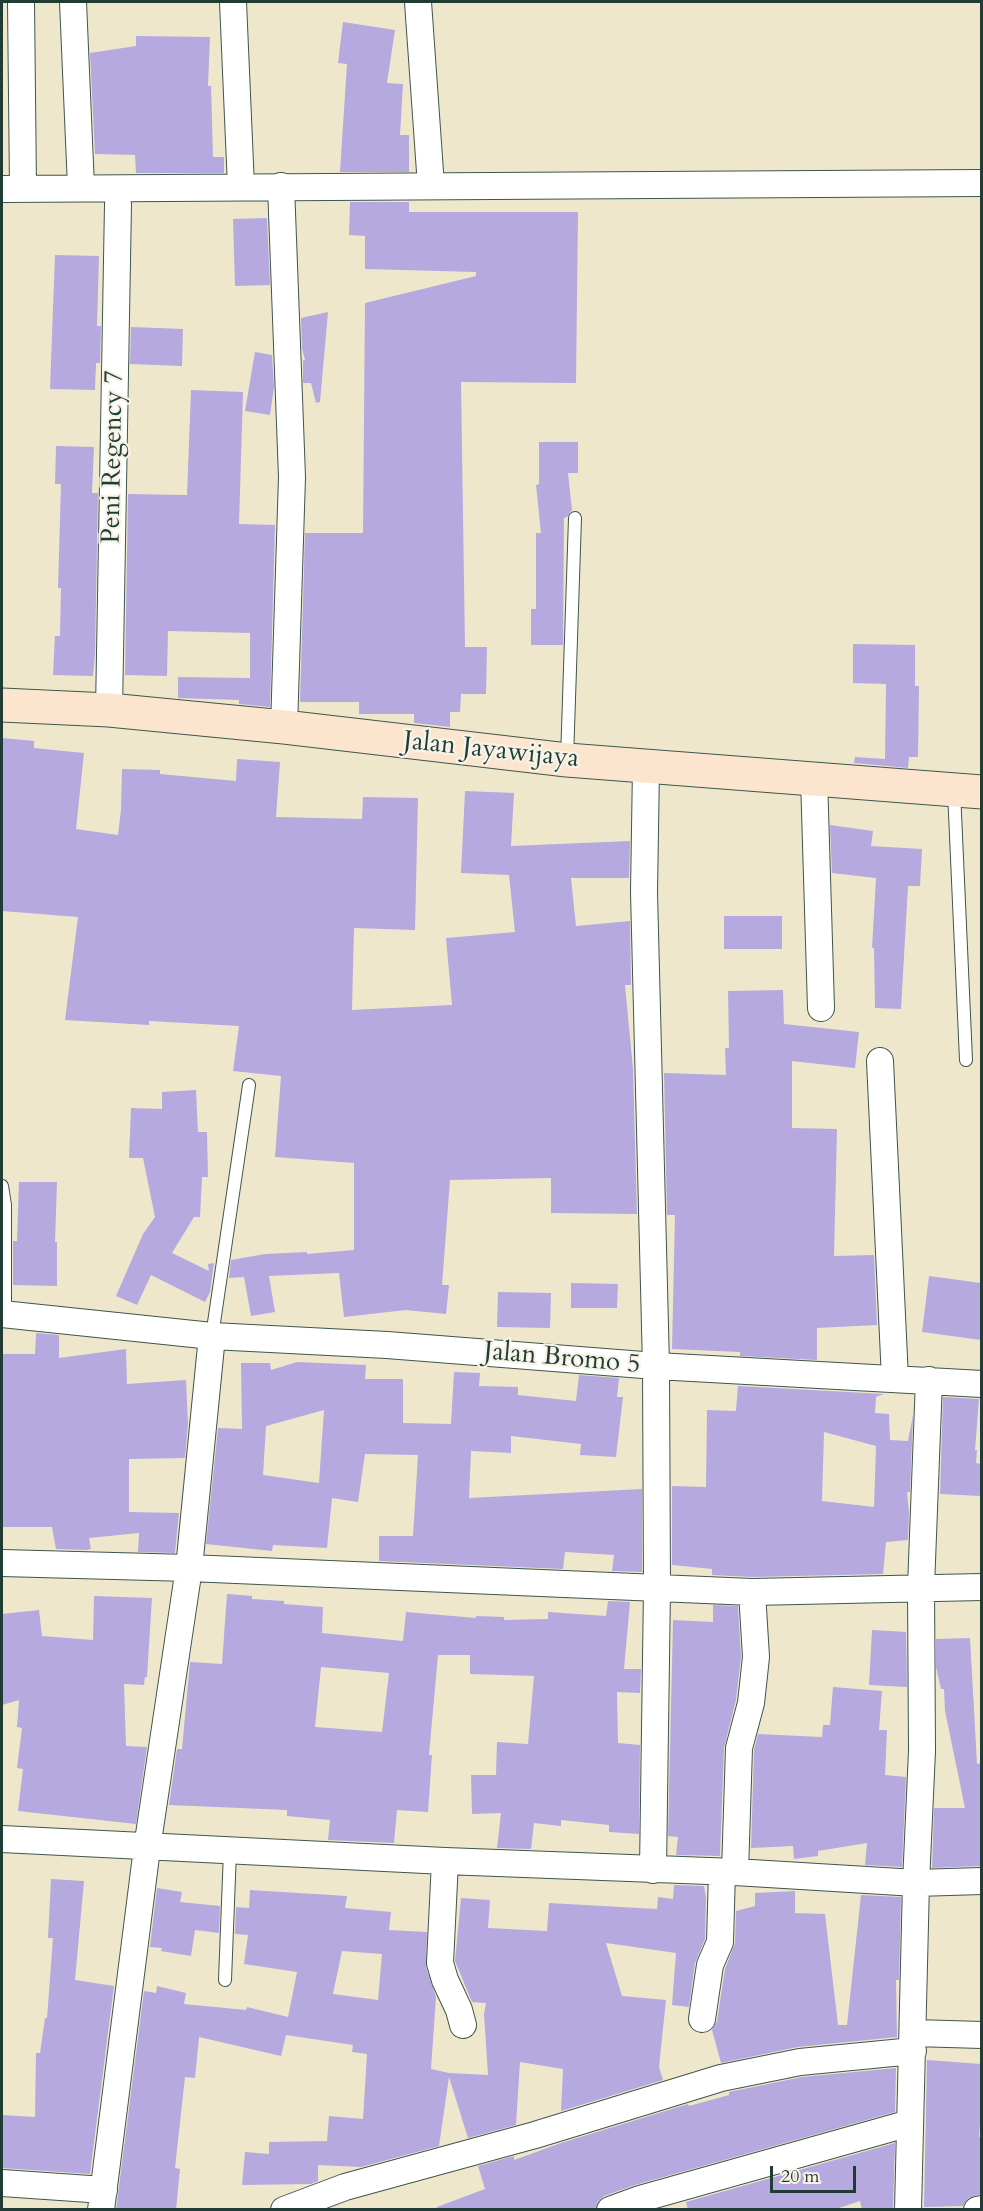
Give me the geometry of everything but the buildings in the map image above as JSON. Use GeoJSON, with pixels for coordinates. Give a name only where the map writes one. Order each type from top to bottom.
{"type":"FeatureCollection","features":[{"type":"Feature","properties":{"kind":"main road","name":"Jalan Jayawijaya"},"geometry":{"type":"LineString","coordinates":[[2,705],[109,710],[284,727],[567,760],[968,791]]}},
{"type":"Feature","properties":{"kind":"street"},"geometry":{"type":"LineString","coordinates":[[21,2],[12,188],[981,183]]}},
{"type":"Feature","properties":{"kind":"street"},"geometry":{"type":"LineString","coordinates":[[73,2],[81,187]]}},
{"type":"Feature","properties":{"kind":"street"},"geometry":{"type":"LineString","coordinates":[[233,2],[241,187]]}},
{"type":"Feature","properties":{"kind":"street"},"geometry":{"type":"LineString","coordinates":[[418,2],[431,186]]}},
{"type":"Feature","properties":{"kind":"street"},"geometry":{"type":"LineString","coordinates":[[281,186],[292,477],[284,727]]}},
{"type":"Feature","properties":{"kind":"street","name":"Peni Regency 7"},"geometry":{"type":"LineString","coordinates":[[109,710],[118,204]]}},
{"type":"Feature","properties":{"kind":"street"},"geometry":{"type":"LineString","coordinates":[[646,767],[644,892],[656,1366],[981,1384]]}},
{"type":"Feature","properties":{"kind":"street"},"geometry":{"type":"LineString","coordinates":[[814,778],[821,1008]]}},
{"type":"Feature","properties":{"kind":"street"},"geometry":{"type":"LineString","coordinates":[[880,1061],[895,1379]]}},
{"type":"Feature","properties":{"kind":"street","name":"Jalan Bromo 5"},"geometry":{"type":"LineString","coordinates":[[3,1314],[212,1336],[387,1345],[656,1366],[657,1588],[652,1870]]}},
{"type":"Feature","properties":{"kind":"street"},"geometry":{"type":"LineString","coordinates":[[2,2183],[103,2200],[147,1848],[189,1568],[212,1336]]}},
{"type":"Feature","properties":{"kind":"street"},"geometry":{"type":"LineString","coordinates":[[908,2210],[916,1883],[922,1751],[921,1587],[929,1380]]}},
{"type":"Feature","properties":{"kind":"street"},"geometry":{"type":"LineString","coordinates":[[2,1563],[189,1568],[752,1592],[981,1587]]}},
{"type":"Feature","properties":{"kind":"street"},"geometry":{"type":"LineString","coordinates":[[702,2019],[710,1965],[720,1942],[739,1748],[751,1703],[756,1657],[752,1592]]}},
{"type":"Feature","properties":{"kind":"street"},"geometry":{"type":"LineString","coordinates":[[2,1839],[147,1848],[728,1872],[916,1883],[981,1881]]}},
{"type":"Feature","properties":{"kind":"street"},"geometry":{"type":"LineString","coordinates":[[445,1861],[440,1963],[463,2025]]}},
{"type":"Feature","properties":{"kind":"street"},"geometry":{"type":"LineString","coordinates":[[284,2210],[345,2187],[535,2135],[721,2078],[913,2042],[981,2035]]}},
{"type":"Feature","properties":{"kind":"street"},"geometry":{"type":"LineString","coordinates":[[610,2210],[640,2199],[910,2123]]}},
{"type":"Feature","properties":{"kind":"street"},"geometry":{"type":"LineString","coordinates":[[977,2210],[981,2209]]}},
{"type":"Feature","properties":{"kind":"lane"},"geometry":{"type":"LineString","coordinates":[[567,760],[574,518]]}},
{"type":"Feature","properties":{"kind":"lane"},"geometry":{"type":"LineString","coordinates":[[966,1060],[968,791]]}},
{"type":"Feature","properties":{"kind":"lane"},"geometry":{"type":"LineString","coordinates":[[212,1336],[249,1085]]}},
{"type":"Feature","properties":{"kind":"lane"},"geometry":{"type":"LineString","coordinates":[[2,1186],[4,1205],[3,1314]]}},
{"type":"Feature","properties":{"kind":"lane"},"geometry":{"type":"LineString","coordinates":[[225,1980],[230,1851]]}}]}
